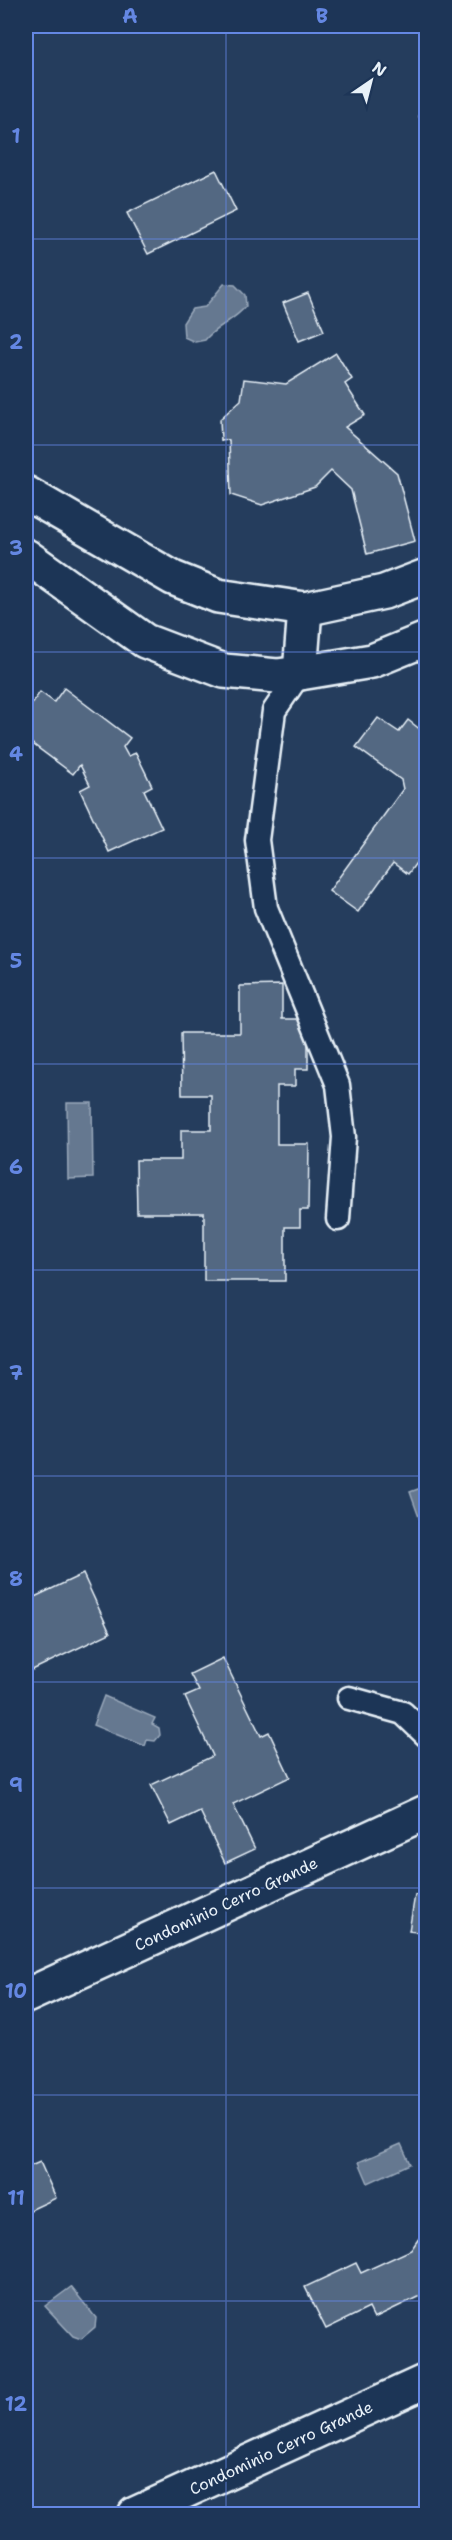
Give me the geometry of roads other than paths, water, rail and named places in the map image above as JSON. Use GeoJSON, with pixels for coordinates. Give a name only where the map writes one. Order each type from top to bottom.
{"type":"FeatureCollection","features":[{"type":"Feature","properties":{"kind":"street"},"geometry":{"type":"LineString","coordinates":[[26,494],[173,578],[218,596],[305,609],[384,592],[426,576]]}},
{"type":"Feature","properties":{"kind":"street"},"geometry":{"type":"LineString","coordinates":[[26,556],[145,641],[224,671],[277,676],[300,673],[372,661],[426,639]]}},
{"type":"Feature","properties":{"kind":"street"},"geometry":{"type":"LineString","coordinates":[[300,673],[305,609]]}},
{"type":"Feature","properties":{"kind":"street","name":"Condominio Cerro Grande"},"geometry":{"type":"LineString","coordinates":[[28,1989],[426,1812]]}},
{"type":"Feature","properties":{"kind":"street","name":"Condominio Cerro Grande"},"geometry":{"type":"LineString","coordinates":[[135,2514],[426,2381]]}},
{"type":"Feature","properties":{"kind":"lane"},"geometry":{"type":"LineString","coordinates":[[300,673],[274,711],[257,840],[266,908],[338,1085],[344,1137],[338,1219]]}},
{"type":"Feature","properties":{"kind":"lane"},"geometry":{"type":"LineString","coordinates":[[349,1698],[403,1713],[426,1735]]}},
{"type":"Feature","properties":{"kind":"water"},"geometry":{"type":"Polygon","coordinates":[[[224,284],[235,285],[245,295],[246,306],[205,340],[195,342],[184,337],[183,323],[192,309],[205,307],[224,284]]]}},
{"type":"Feature","properties":{"kind":"water"},"geometry":{"type":"Polygon","coordinates":[[[67,1103],[92,1103],[93,1178],[68,1179],[67,1103]]]}},
{"type":"Feature","properties":{"kind":"water"},"geometry":{"type":"Polygon","coordinates":[[[426,1486],[426,1537],[410,1492],[426,1486]]]}},
{"type":"Feature","properties":{"kind":"water"},"geometry":{"type":"Polygon","coordinates":[[[104,1696],[155,1718],[152,1724],[159,1728],[160,1735],[155,1741],[147,1740],[145,1746],[93,1725],[104,1696]]]}},
{"type":"Feature","properties":{"kind":"water"},"geometry":{"type":"Polygon","coordinates":[[[401,2144],[410,2164],[368,2183],[359,2162],[401,2144]]]}},
{"type":"Feature","properties":{"kind":"water"},"geometry":{"type":"Polygon","coordinates":[[[71,2287],[96,2318],[95,2327],[81,2339],[73,2336],[45,2306],[71,2287]]]}}]}
